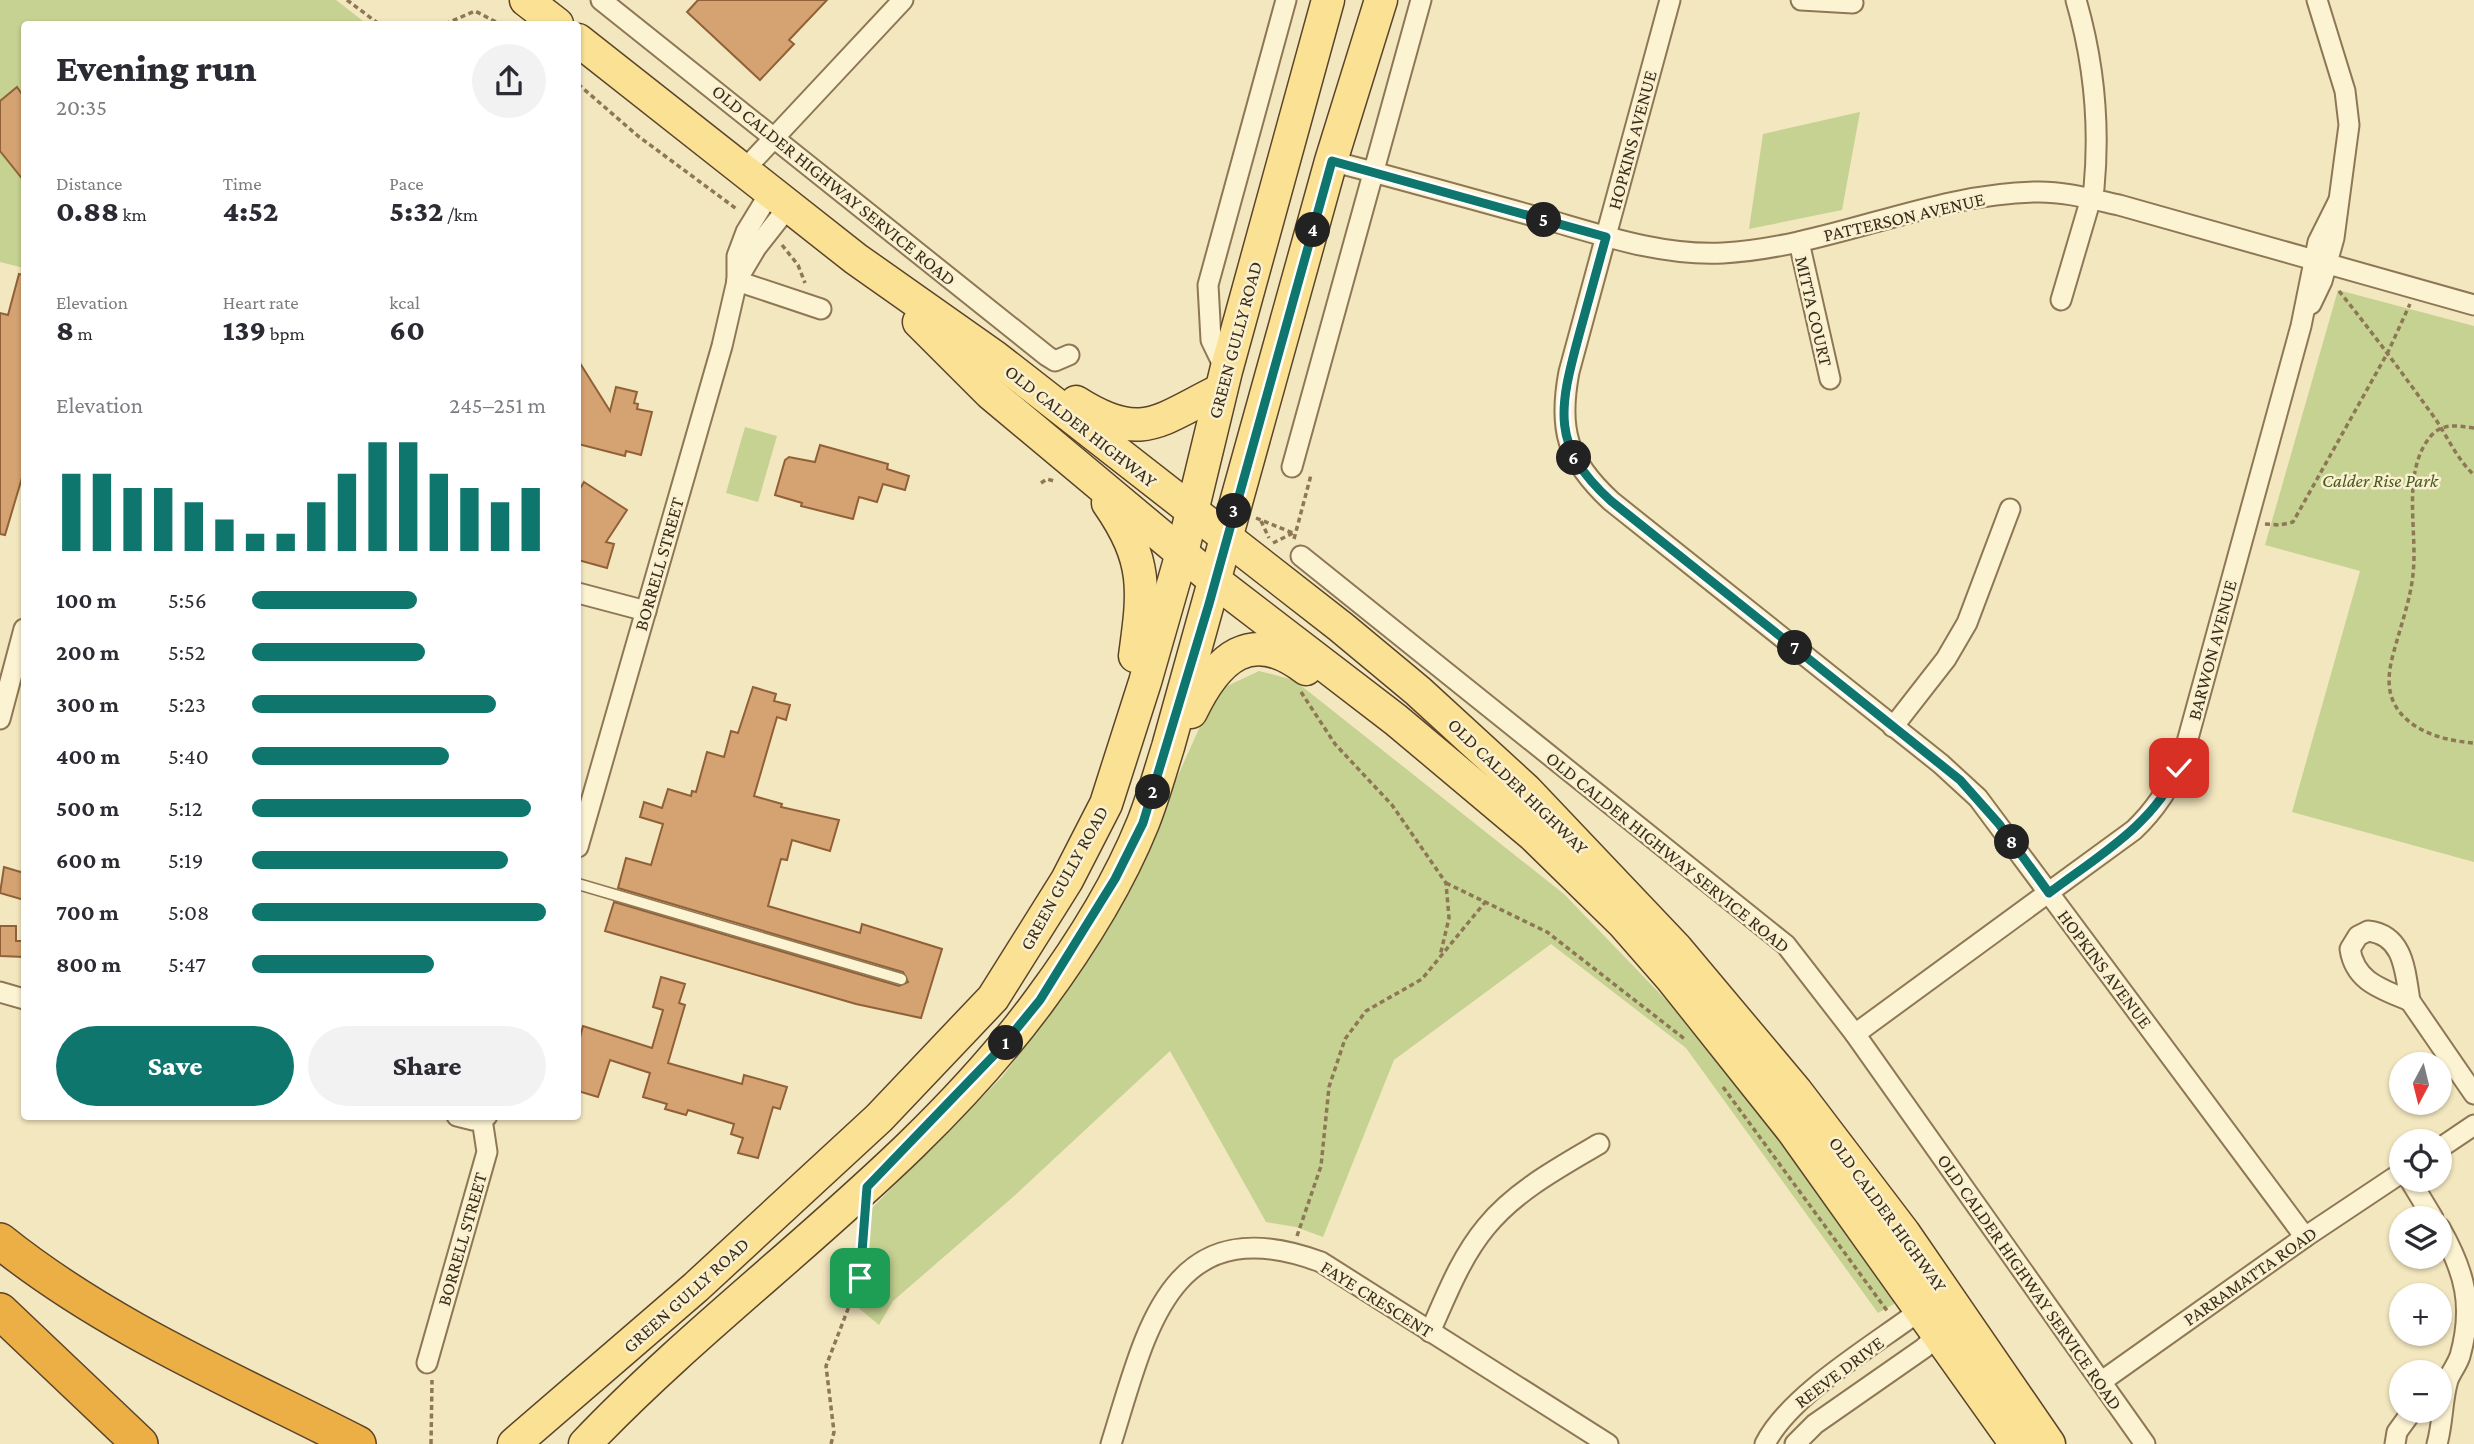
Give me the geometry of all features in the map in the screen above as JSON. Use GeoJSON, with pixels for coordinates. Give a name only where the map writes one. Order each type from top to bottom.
{"type":"FeatureCollection","features":[{"type":"Feature","properties":{"kind":"highway"},"geometry":{"type":"LineString","coordinates":[[0,1241],[47,1277],[135,1330],[358,1444]]}},
{"type":"Feature","properties":{"kind":"highway"},"geometry":{"type":"LineString","coordinates":[[0,1311],[139,1444]]}},
{"type":"Feature","properties":{"kind":"main road"},"geometry":{"type":"LineString","coordinates":[[526,0],[553,21]]}},
{"type":"Feature","properties":{"kind":"main road","name":"GREEN GULLY ROAD"},"geometry":{"type":"LineString","coordinates":[[514,1444],[696,1287],[879,1118],[993,998],[1038,931],[1105,804],[1121,762],[1182,553],[1190,511],[1224,381],[1328,0]]}},
{"type":"Feature","properties":{"kind":"main road","name":"GREEN GULLY ROAD"},"geometry":{"type":"LineString","coordinates":[[585,1444],[722,1315],[867,1187],[1000,1049],[1040,1000],[1115,879],[1143,823],[1155,787],[1227,541],[1248,514],[1332,161],[1381,0]]}},
{"type":"Feature","properties":{"kind":"main road","name":"OLD CALDER HIGHWAY"},"geometry":{"type":"LineString","coordinates":[[581,42],[856,259],[995,357],[1227,541],[1341,627],[1418,691],[1525,790],[1628,894],[1804,1101],[1904,1233],[1930,1319],[2049,1444]]}},
{"type":"Feature","properties":{"kind":"main road","name":"OLD CALDER HIGHWAY"},"geometry":{"type":"LineString","coordinates":[[856,259],[990,393],[1215,581],[1396,720],[1533,835],[1623,923],[1672,979],[1793,1131],[1930,1319],[2016,1444]]}},
{"type":"Feature","properties":{"kind":"main road"},"geometry":{"type":"LineString","coordinates":[[995,357],[1101,417],[1128,425],[1146,426],[1166,419],[1224,381]]}},
{"type":"Feature","properties":{"kind":"main road"},"geometry":{"type":"LineString","coordinates":[[1090,477],[1126,529],[1143,581],[1144,596],[1121,762]]}},
{"type":"Feature","properties":{"kind":"main road"},"geometry":{"type":"LineString","coordinates":[[1155,787],[1197,699],[1216,670],[1243,651],[1269,649],[1297,662],[1394,738],[1533,835]]}},
{"type":"Feature","properties":{"kind":"street","name":"OLD CALDER HIGHWAY SERVICE ROAD"},"geometry":{"type":"LineString","coordinates":[[601,0],[1047,356],[1055,361],[1069,355]]}},
{"type":"Feature","properties":{"kind":"street"},"geometry":{"type":"LineString","coordinates":[[744,170],[903,0]]}},
{"type":"Feature","properties":{"kind":"street"},"geometry":{"type":"LineString","coordinates":[[1224,381],[1210,340],[1207,301],[1211,270],[1286,0]]}},
{"type":"Feature","properties":{"kind":"street"},"geometry":{"type":"LineString","coordinates":[[1294,460],[1421,0]]}},
{"type":"Feature","properties":{"kind":"street","name":"HOPKINS AVENUE"},"geometry":{"type":"LineString","coordinates":[[1670,0],[1564,396],[1565,431],[1577,464],[1611,501],[1978,798],[2305,1237]]}},
{"type":"Feature","properties":{"kind":"street"},"geometry":{"type":"LineString","coordinates":[[1801,0],[1853,3]]}},
{"type":"Feature","properties":{"kind":"street"},"geometry":{"type":"LineString","coordinates":[[2061,300],[2094,180],[2096,116],[2088,40],[2076,0]]}},
{"type":"Feature","properties":{"kind":"street","name":"BARWON AVENUE"},"geometry":{"type":"LineString","coordinates":[[1855,1034],[2134,830],[2158,804],[2173,781],[2184,753],[2320,263],[2318,242],[2338,202],[2348,148],[2349,108],[2316,0]]}},
{"type":"Feature","properties":{"kind":"street","name":"PATTERSON AVENUE"},"geometry":{"type":"LineString","coordinates":[[1332,161],[1606,237],[1653,248],[1721,253],[1799,242],[1922,211],[2008,194],[2049,192],[2090,199],[2474,305]]}},
{"type":"Feature","properties":{"kind":"street","name":"BORRELL STREET"},"geometry":{"type":"LineString","coordinates":[[581,837],[715,371],[737,281],[760,227],[780,198]]}},
{"type":"Feature","properties":{"kind":"street","name":"MITTA COURT"},"geometry":{"type":"LineString","coordinates":[[1799,242],[1830,379]]}},
{"type":"Feature","properties":{"kind":"street"},"geometry":{"type":"LineString","coordinates":[[737,281],[814,307]]}},
{"type":"Feature","properties":{"kind":"street"},"geometry":{"type":"LineString","coordinates":[[1893,727],[1946,659],[1962,633],[2010,509]]}},
{"type":"Feature","properties":{"kind":"street","name":"OLD CALDER HIGHWAY SERVICE ROAD"},"geometry":{"type":"LineString","coordinates":[[1298,549],[1786,945],[1855,1034],[2144,1444]]}},
{"type":"Feature","properties":{"kind":"street"},"geometry":{"type":"LineString","coordinates":[[581,594],[646,611]]}},
{"type":"Feature","properties":{"kind":"street"},"geometry":{"type":"LineString","coordinates":[[0,719],[21,640]]}},
{"type":"Feature","properties":{"kind":"street"},"geometry":{"type":"LineString","coordinates":[[0,992],[21,998]]}},
{"type":"Feature","properties":{"kind":"street"},"geometry":{"type":"LineString","coordinates":[[2410,1001],[2474,1094]]}},
{"type":"Feature","properties":{"kind":"street","name":"BORRELL STREET"},"geometry":{"type":"LineString","coordinates":[[427,1363],[487,1152],[485,1120]]}},
{"type":"Feature","properties":{"kind":"street"},"geometry":{"type":"LineString","coordinates":[[2452,1140],[2474,1125]]}},
{"type":"Feature","properties":{"kind":"street"},"geometry":{"type":"LineString","coordinates":[[1430,1332],[1459,1269],[1487,1224],[1534,1184],[1599,1143]]}},
{"type":"Feature","properties":{"kind":"street","name":"PARRAMATTA ROAD"},"geometry":{"type":"LineString","coordinates":[[2102,1381],[2389,1181]]}},
{"type":"Feature","properties":{"kind":"street","name":"FAYE CRESCENT"},"geometry":{"type":"LineString","coordinates":[[1111,1444],[1147,1328],[1176,1284],[1193,1269],[1232,1251],[1258,1247],[1293,1252],[1321,1262],[1608,1444]]}},
{"type":"Feature","properties":{"kind":"street"},"geometry":{"type":"LineString","coordinates":[[2452,1250],[2468,1290],[2469,1313],[2460,1356],[2452,1370]]}},
{"type":"Feature","properties":{"kind":"street","name":"REEVE DRIVE"},"geometry":{"type":"LineString","coordinates":[[1765,1444],[1773,1428],[1802,1399],[1930,1319]]}},
{"type":"Feature","properties":{"kind":"street","name":"REEVE DRIVE"},"geometry":{"type":"LineString","coordinates":[[1795,1444],[1815,1424],[1924,1348],[1930,1319]]}},
{"type":"Feature","properties":{"kind":"street"},"geometry":{"type":"LineString","coordinates":[[2395,1444],[2397,1432],[2404,1423]]}},
{"type":"Feature","properties":{"kind":"street"},"geometry":{"type":"LineString","coordinates":[[2437,1444],[2443,1423]]}},
{"type":"Feature","properties":{"kind":"lane"},"geometry":{"type":"LineString","coordinates":[[581,885],[901,979]]}},
{"type":"Feature","properties":{"kind":"path"},"geometry":{"type":"LineString","coordinates":[[347,0],[375,21]]}},
{"type":"Feature","properties":{"kind":"path"},"geometry":{"type":"LineString","coordinates":[[452,21],[475,11],[494,21]]}},
{"type":"Feature","properties":{"kind":"path"},"geometry":{"type":"LineString","coordinates":[[581,87],[638,136],[760,227],[798,265],[814,307]]}},
{"type":"Feature","properties":{"kind":"path"},"geometry":{"type":"LineString","coordinates":[[2320,263],[2388,352],[2442,428],[2457,456],[2474,475]]}},
{"type":"Feature","properties":{"kind":"path"},"geometry":{"type":"LineString","coordinates":[[2247,523],[2280,525],[2293,522],[2388,352],[2417,289]]}},
{"type":"Feature","properties":{"kind":"path"},"geometry":{"type":"LineString","coordinates":[[2474,428],[2454,425],[2442,428],[2426,443],[2419,461],[2413,507],[2413,575],[2389,677],[2395,705],[2405,717],[2442,739],[2474,743]]}},
{"type":"Feature","properties":{"kind":"path"},"geometry":{"type":"LineString","coordinates":[[1294,460],[1316,457],[1293,533],[1298,549]]}},
{"type":"Feature","properties":{"kind":"path"},"geometry":{"type":"LineString","coordinates":[[1248,514],[1293,533]]}},
{"type":"Feature","properties":{"kind":"path"},"geometry":{"type":"LineString","coordinates":[[1248,514],[1271,544]]}},
{"type":"Feature","properties":{"kind":"path"},"geometry":{"type":"LineString","coordinates":[[1297,684],[1335,744],[1392,805],[1446,883],[1449,918],[1439,957]]}},
{"type":"Feature","properties":{"kind":"path"},"geometry":{"type":"LineString","coordinates":[[1446,883],[1547,932],[1691,1044]]}},
{"type":"Feature","properties":{"kind":"path"},"geometry":{"type":"LineString","coordinates":[[1293,1252],[1321,1166],[1329,1087],[1345,1039],[1366,1011],[1422,979],[1486,901]]}},
{"type":"Feature","properties":{"kind":"path"},"geometry":{"type":"LineString","coordinates":[[1716,1077],[1882,1307],[1930,1319]]}},
{"type":"Feature","properties":{"kind":"path"},"geometry":{"type":"LineString","coordinates":[[831,1444],[834,1432],[826,1366],[860,1278],[867,1187]]}},
{"type":"Feature","properties":{"kind":"path"},"geometry":{"type":"LineString","coordinates":[[427,1363],[434,1388],[431,1444]]}},
{"type":"Feature","properties":{"kind":"green space"},"geometry":{"type":"Polygon","coordinates":[[[0,0],[336,0],[363,21],[21,21],[21,267],[0,262],[0,0]]]}},
{"type":"Feature","properties":{"kind":"green space"},"geometry":{"type":"Polygon","coordinates":[[[1860,112],[1842,210],[1749,229],[1763,134],[1860,112]]]}},
{"type":"Feature","properties":{"kind":"green space","name":"Calder Rise Park"},"geometry":{"type":"Polygon","coordinates":[[[2338,290],[2474,326],[2474,862],[2292,812],[2360,571],[2265,545],[2338,290]]]}},
{"type":"Feature","properties":{"kind":"green space"},"geometry":{"type":"Polygon","coordinates":[[[745,427],[777,436],[758,502],[726,493],[745,427]]]}},
{"type":"Feature","properties":{"kind":"green space"},"geometry":{"type":"Polygon","coordinates":[[[1259,671],[1294,680],[1564,894],[1667,1001],[1887,1273],[1895,1294],[1894,1304],[1878,1313],[1686,1048],[1551,944],[1394,1060],[1323,1237],[1296,1227],[1266,1222],[1170,1051],[1013,1197],[893,1301],[879,1325],[844,1296],[864,1253],[863,1217],[1002,1077],[1062,999],[1137,867],[1206,713],[1223,688],[1259,671]]]}},
{"type":"Feature","properties":{"kind":"building"},"geometry":{"type":"Polygon","coordinates":[[[698,0],[827,0],[789,40],[794,44],[760,80],[687,12],[698,0]]]}},
{"type":"Feature","properties":{"kind":"building"},"geometry":{"type":"Polygon","coordinates":[[[17,87],[21,93],[21,177],[0,151],[0,101],[17,87]]]}},
{"type":"Feature","properties":{"kind":"building"},"geometry":{"type":"Polygon","coordinates":[[[21,274],[21,481],[5,535],[0,534],[0,313],[8,315],[21,274]]]}},
{"type":"Feature","properties":{"kind":"building"},"geometry":{"type":"Polygon","coordinates":[[[581,365],[610,411],[616,387],[637,392],[634,403],[638,404],[637,409],[652,412],[641,455],[626,451],[625,456],[581,445],[581,365]]]}},
{"type":"Feature","properties":{"kind":"building"},"geometry":{"type":"Polygon","coordinates":[[[820,445],[888,464],[887,469],[909,476],[905,490],[883,484],[877,502],[859,497],[853,519],[801,506],[802,503],[775,495],[785,460],[789,457],[815,462],[820,445]]]}},
{"type":"Feature","properties":{"kind":"building"},"geometry":{"type":"Polygon","coordinates":[[[584,482],[627,510],[606,542],[614,544],[607,568],[581,561],[581,487],[584,482]]]}},
{"type":"Feature","properties":{"kind":"building"},"geometry":{"type":"Polygon","coordinates":[[[753,687],[776,694],[774,701],[790,705],[786,720],[777,717],[754,796],[782,804],[781,807],[839,820],[830,851],[792,840],[787,860],[781,859],[768,906],[860,933],[862,924],[942,949],[921,1018],[856,1004],[605,931],[614,902],[899,986],[908,982],[903,972],[618,888],[626,858],[651,865],[663,824],[640,817],[644,802],[662,808],[668,789],[691,796],[692,791],[696,792],[707,752],[724,757],[731,731],[738,733],[753,687]]]}},
{"type":"Feature","properties":{"kind":"building"},"geometry":{"type":"Polygon","coordinates":[[[4,867],[21,872],[21,899],[0,893],[4,867]]]}},
{"type":"Feature","properties":{"kind":"building"},"geometry":{"type":"Polygon","coordinates":[[[0,926],[16,926],[16,941],[21,941],[21,957],[0,956],[0,926]]]}},
{"type":"Feature","properties":{"kind":"building"},"geometry":{"type":"Polygon","coordinates":[[[661,977],[685,984],[679,1003],[685,1005],[668,1063],[742,1084],[744,1075],[787,1087],[780,1109],[773,1107],[758,1158],[738,1153],[743,1138],[731,1134],[734,1124],[688,1110],[686,1115],[665,1109],[667,1104],[643,1097],[650,1073],[610,1060],[598,1097],[581,1092],[583,1026],[652,1048],[663,1010],[653,1007],[661,977]]]}},
{"type":"Feature","properties":{"kind":"route"},"geometry":{"type":"LineString","coordinates":[[860,1278],[867,1187],[1000,1049],[1040,1000],[1115,879],[1143,823],[1209,604],[1332,161],[1606,237],[1564,396],[1565,431],[1577,464],[1611,501],[1960,780],[1999,824],[2049,893],[2134,830],[2166,793],[2179,768]]}}]}
